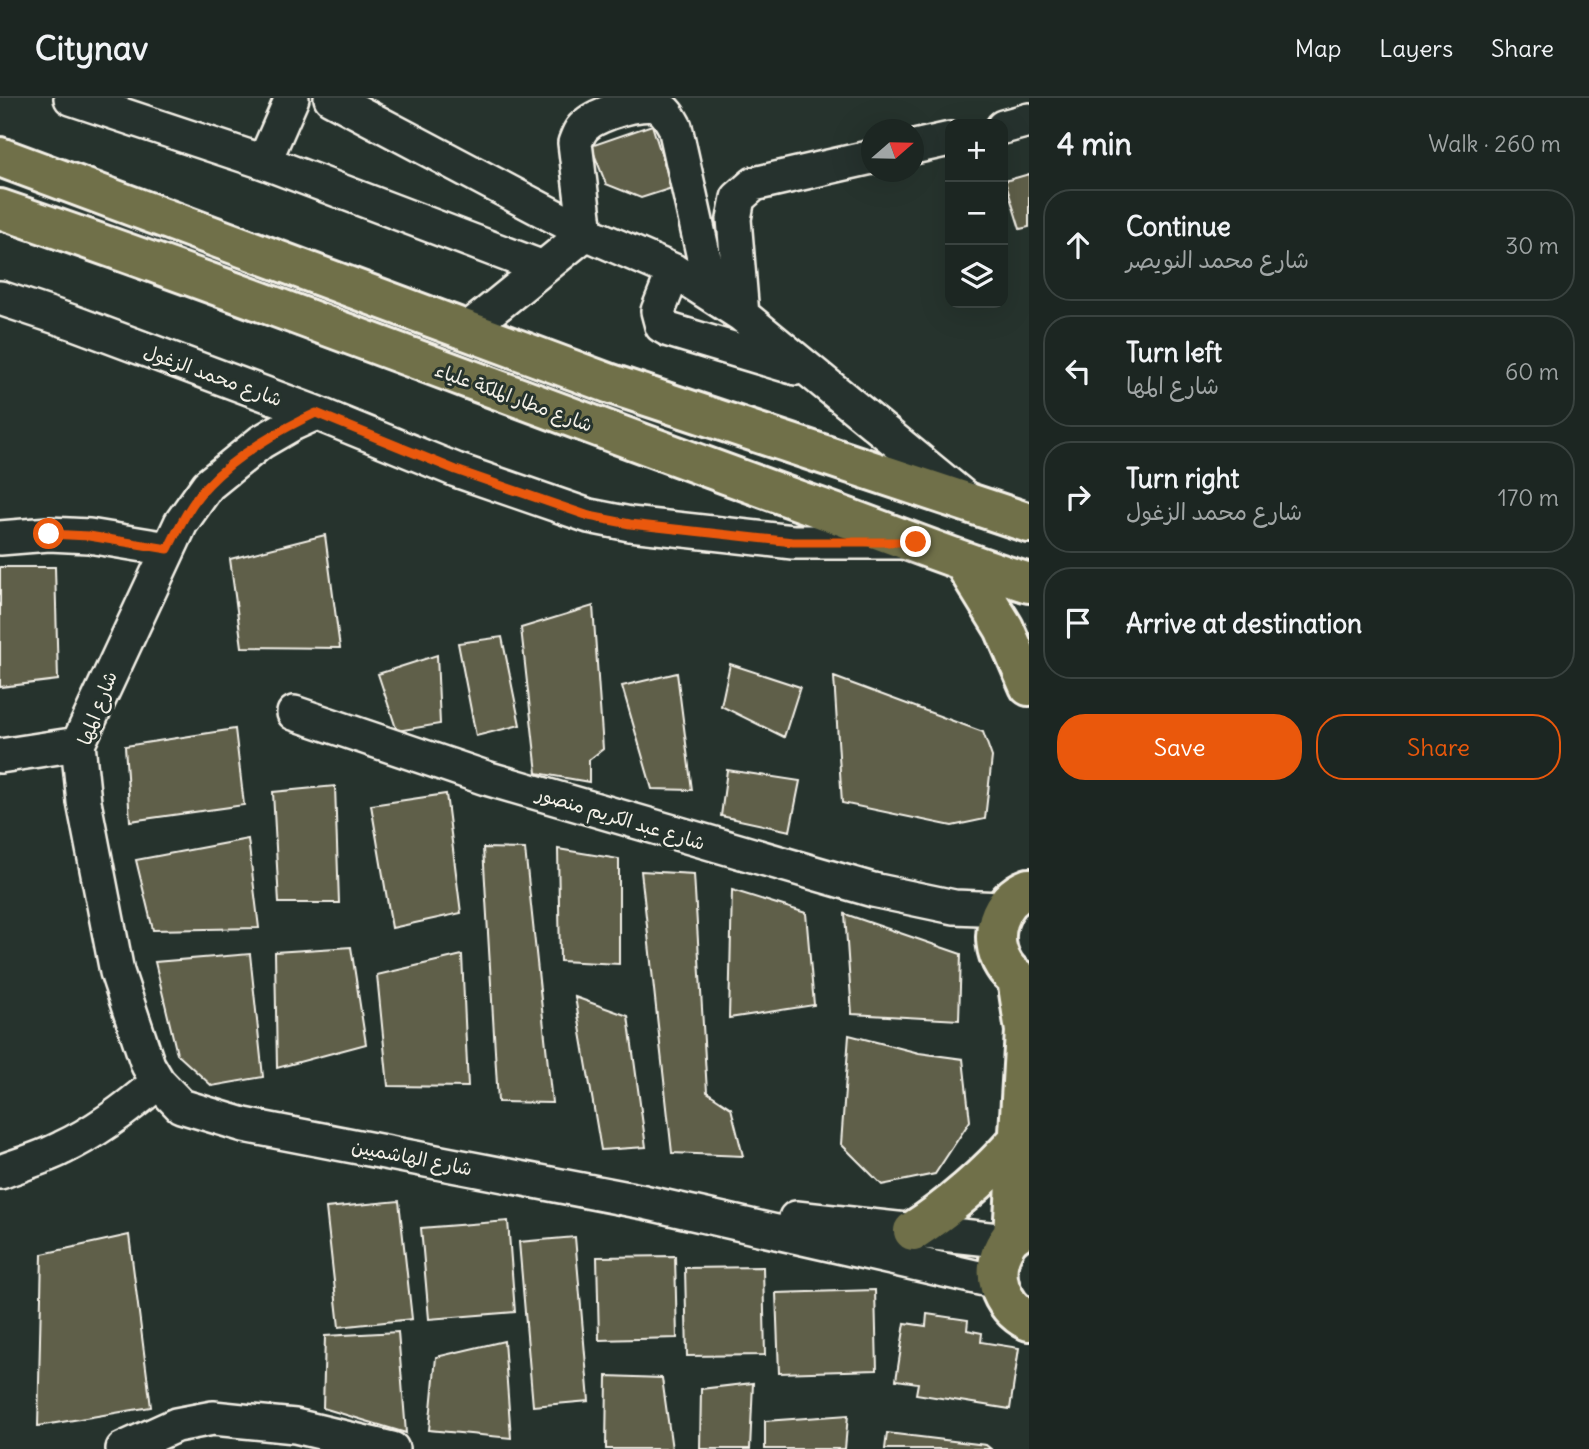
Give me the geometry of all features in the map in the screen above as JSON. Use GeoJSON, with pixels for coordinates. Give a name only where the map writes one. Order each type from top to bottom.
{"type":"FeatureCollection","features":[{"type":"Feature","properties":{"kind":"main road"},"geometry":{"type":"LineString","coordinates":[[0,157],[608,383],[1029,523]]}},
{"type":"Feature","properties":{"kind":"main road","name":"شارع مطار الملكة علياء"},"geometry":{"type":"LineString","coordinates":[[0,209],[129,253],[667,454],[916,542],[964,563],[1029,583]]}},
{"type":"Feature","properties":{"kind":"main road"},"geometry":{"type":"LineString","coordinates":[[964,563],[1004,628],[1029,686]]}},
{"type":"Feature","properties":{"kind":"main road"},"geometry":{"type":"LineString","coordinates":[[1022,888],[997,922],[1014,971],[1026,1031],[1018,1140],[1017,1234],[998,1261],[997,1283],[1005,1302],[1026,1324]]}},
{"type":"Feature","properties":{"kind":"main road"},"geometry":{"type":"LineString","coordinates":[[913,1231],[966,1194],[1018,1140]]}},
{"type":"Feature","properties":{"kind":"street"},"geometry":{"type":"LineString","coordinates":[[71,98],[264,162],[543,268]]}},
{"type":"Feature","properties":{"kind":"street"},"geometry":{"type":"LineString","coordinates":[[264,162],[292,98]]}},
{"type":"Feature","properties":{"kind":"street"},"geometry":{"type":"LineString","coordinates":[[331,98],[586,233],[674,271],[712,294],[742,315],[972,504]]}},
{"type":"Feature","properties":{"kind":"street"},"geometry":{"type":"LineString","coordinates":[[586,233],[575,143],[580,131],[589,121],[634,106],[647,103],[659,107],[669,115],[675,127],[712,294]]}},
{"type":"Feature","properties":{"kind":"street"},"geometry":{"type":"LineString","coordinates":[[1008,126],[1029,120]]}},
{"type":"Feature","properties":{"kind":"street"},"geometry":{"type":"LineString","coordinates":[[924,145],[945,140]]}},
{"type":"Feature","properties":{"kind":"street"},"geometry":{"type":"LineString","coordinates":[[742,315],[734,219],[738,198],[754,184],[861,160]]}},
{"type":"Feature","properties":{"kind":"street"},"geometry":{"type":"LineString","coordinates":[[468,329],[586,233]]}},
{"type":"Feature","properties":{"kind":"street"},"geometry":{"type":"LineString","coordinates":[[674,271],[658,311],[662,326],[808,371]]}},
{"type":"Feature","properties":{"kind":"street","name":"شارع محمد الزغول"},"geometry":{"type":"LineString","coordinates":[[0,298],[316,413],[456,470],[589,516],[630,524],[793,542],[916,542]]}},
{"type":"Feature","properties":{"kind":"street","name":"شارع المها"},"geometry":{"type":"LineString","coordinates":[[181,1106],[158,1082],[140,1043],[117,972],[84,802],[79,744],[89,717],[168,549],[181,523],[208,485],[261,442],[316,413]]}},
{"type":"Feature","properties":{"kind":"street"},"geometry":{"type":"LineString","coordinates":[[0,538],[49,534],[89,536],[168,549]]}},
{"type":"Feature","properties":{"kind":"street","name":"شارع عبد الكريم منصور"},"geometry":{"type":"LineString","coordinates":[[294,713],[486,778],[685,838],[873,890],[954,907],[1022,888]]}},
{"type":"Feature","properties":{"kind":"street"},"geometry":{"type":"LineString","coordinates":[[0,756],[79,744]]}},
{"type":"Feature","properties":{"kind":"street"},"geometry":{"type":"LineString","coordinates":[[954,907],[1014,971]]}},
{"type":"Feature","properties":{"kind":"street"},"geometry":{"type":"LineString","coordinates":[[0,1172],[60,1150],[128,1108],[158,1082]]}},
{"type":"Feature","properties":{"kind":"street","name":"شارع الهاشميين"},"geometry":{"type":"LineString","coordinates":[[181,1106],[244,1125],[644,1202],[997,1283]]}},
{"type":"Feature","properties":{"kind":"street","name":"شارع الهاشميين"},"geometry":{"type":"LineString","coordinates":[[644,1202],[913,1231],[1017,1234]]}},
{"type":"Feature","properties":{"kind":"street"},"geometry":{"type":"LineString","coordinates":[[123,1449],[176,1425],[213,1418],[295,1426],[392,1449]]}},
{"type":"Feature","properties":{"kind":"building"},"geometry":{"type":"Polygon","coordinates":[[[652,125],[672,188],[641,198],[606,184],[591,146],[652,125]]]}},
{"type":"Feature","properties":{"kind":"building"},"geometry":{"type":"Polygon","coordinates":[[[1029,174],[1029,227],[1020,229],[1008,191],[1008,180],[1029,174]]]}},
{"type":"Feature","properties":{"kind":"building"},"geometry":{"type":"Polygon","coordinates":[[[325,535],[340,648],[242,647],[230,559],[325,535]]]}},
{"type":"Feature","properties":{"kind":"building"},"geometry":{"type":"Polygon","coordinates":[[[0,567],[55,567],[58,680],[0,687],[0,567]]]}},
{"type":"Feature","properties":{"kind":"building"},"geometry":{"type":"Polygon","coordinates":[[[593,606],[603,749],[589,760],[589,782],[537,773],[521,628],[593,606]]]}},
{"type":"Feature","properties":{"kind":"building"},"geometry":{"type":"Polygon","coordinates":[[[502,637],[520,725],[476,736],[458,643],[502,637]]]}},
{"type":"Feature","properties":{"kind":"building"},"geometry":{"type":"Polygon","coordinates":[[[437,655],[440,724],[397,731],[378,674],[437,655]]]}},
{"type":"Feature","properties":{"kind":"building"},"geometry":{"type":"Polygon","coordinates":[[[730,664],[800,687],[784,737],[721,706],[730,664]]]}},
{"type":"Feature","properties":{"kind":"building"},"geometry":{"type":"Polygon","coordinates":[[[677,673],[692,790],[652,789],[622,686],[677,673]]]}},
{"type":"Feature","properties":{"kind":"building"},"geometry":{"type":"Polygon","coordinates":[[[834,677],[983,732],[992,757],[985,819],[952,826],[842,803],[834,677]]]}},
{"type":"Feature","properties":{"kind":"building"},"geometry":{"type":"Polygon","coordinates":[[[235,729],[244,805],[130,821],[125,746],[235,729]]]}},
{"type":"Feature","properties":{"kind":"building"},"geometry":{"type":"Polygon","coordinates":[[[727,770],[800,781],[790,831],[721,816],[727,770]]]}},
{"type":"Feature","properties":{"kind":"building"},"geometry":{"type":"Polygon","coordinates":[[[335,786],[339,903],[279,903],[273,792],[335,786]]]}},
{"type":"Feature","properties":{"kind":"building"},"geometry":{"type":"Polygon","coordinates":[[[446,794],[461,913],[392,928],[371,805],[446,794]]]}},
{"type":"Feature","properties":{"kind":"building"},"geometry":{"type":"Polygon","coordinates":[[[248,839],[259,928],[153,930],[136,860],[248,839]]]}},
{"type":"Feature","properties":{"kind":"building"},"geometry":{"type":"Polygon","coordinates":[[[483,848],[525,849],[552,1103],[498,1102],[483,848]]]}},
{"type":"Feature","properties":{"kind":"building"},"geometry":{"type":"Polygon","coordinates":[[[558,849],[619,859],[619,964],[560,961],[558,849]]]}},
{"type":"Feature","properties":{"kind":"building"},"geometry":{"type":"Polygon","coordinates":[[[641,871],[694,874],[707,1092],[731,1108],[743,1156],[672,1153],[641,871]]]}},
{"type":"Feature","properties":{"kind":"building"},"geometry":{"type":"Polygon","coordinates":[[[732,890],[806,913],[814,1005],[729,1018],[732,890]]]}},
{"type":"Feature","properties":{"kind":"building"},"geometry":{"type":"Polygon","coordinates":[[[845,914],[961,954],[959,1020],[852,1014],[845,914]]]}},
{"type":"Feature","properties":{"kind":"building"},"geometry":{"type":"Polygon","coordinates":[[[351,947],[366,1044],[277,1068],[275,952],[351,947]]]}},
{"type":"Feature","properties":{"kind":"building"},"geometry":{"type":"Polygon","coordinates":[[[250,954],[263,1077],[212,1086],[177,1054],[155,962],[250,954]]]}},
{"type":"Feature","properties":{"kind":"building"},"geometry":{"type":"Polygon","coordinates":[[[462,955],[468,1087],[388,1086],[377,975],[462,955]]]}},
{"type":"Feature","properties":{"kind":"building"},"geometry":{"type":"Polygon","coordinates":[[[575,997],[628,1016],[646,1147],[601,1150],[575,997]]]}},
{"type":"Feature","properties":{"kind":"building"},"geometry":{"type":"Polygon","coordinates":[[[849,1035],[919,1053],[963,1059],[970,1121],[935,1174],[882,1185],[841,1144],[849,1035]]]}},
{"type":"Feature","properties":{"kind":"building"},"geometry":{"type":"Polygon","coordinates":[[[399,1201],[412,1319],[339,1327],[326,1208],[399,1201]]]}},
{"type":"Feature","properties":{"kind":"building"},"geometry":{"type":"Polygon","coordinates":[[[508,1221],[515,1312],[429,1319],[421,1228],[508,1221]]]}},
{"type":"Feature","properties":{"kind":"building"},"geometry":{"type":"Polygon","coordinates":[[[129,1235],[151,1407],[38,1426],[42,1254],[129,1235]]]}},
{"type":"Feature","properties":{"kind":"building"},"geometry":{"type":"Polygon","coordinates":[[[575,1237],[589,1401],[533,1406],[519,1242],[575,1237]]]}},
{"type":"Feature","properties":{"kind":"building"},"geometry":{"type":"Polygon","coordinates":[[[675,1256],[677,1338],[599,1340],[597,1257],[675,1256]]]}},
{"type":"Feature","properties":{"kind":"building"},"geometry":{"type":"Polygon","coordinates":[[[763,1267],[765,1355],[687,1356],[685,1268],[763,1267]]]}},
{"type":"Feature","properties":{"kind":"building"},"geometry":{"type":"Polygon","coordinates":[[[875,1290],[877,1370],[779,1373],[776,1293],[875,1290]]]}},
{"type":"Feature","properties":{"kind":"building"},"geometry":{"type":"Polygon","coordinates":[[[927,1314],[968,1320],[967,1330],[982,1333],[981,1342],[1019,1348],[1010,1409],[916,1394],[918,1383],[896,1380],[905,1323],[926,1326],[927,1314]]]}},
{"type":"Feature","properties":{"kind":"building"},"geometry":{"type":"Polygon","coordinates":[[[398,1332],[406,1433],[323,1408],[325,1336],[398,1332]]]}},
{"type":"Feature","properties":{"kind":"building"},"geometry":{"type":"Polygon","coordinates":[[[504,1341],[511,1438],[429,1430],[436,1357],[504,1341]]]}},
{"type":"Feature","properties":{"kind":"building"},"geometry":{"type":"Polygon","coordinates":[[[607,1376],[662,1378],[672,1449],[606,1449],[607,1376]]]}},
{"type":"Feature","properties":{"kind":"building"},"geometry":{"type":"Polygon","coordinates":[[[753,1383],[750,1449],[700,1449],[701,1389],[753,1383]]]}},
{"type":"Feature","properties":{"kind":"building"},"geometry":{"type":"Polygon","coordinates":[[[848,1415],[845,1449],[765,1449],[765,1421],[848,1415]]]}},
{"type":"Feature","properties":{"kind":"building"},"geometry":{"type":"Polygon","coordinates":[[[887,1433],[986,1445],[991,1449],[885,1449],[887,1433]]]}},
{"type":"Feature","properties":{"kind":"route"},"geometry":{"type":"LineString","coordinates":[[49,534],[89,536],[168,549],[181,523],[208,485],[261,442],[316,413],[456,470],[589,516],[630,524],[793,542],[916,542]]}}]}
